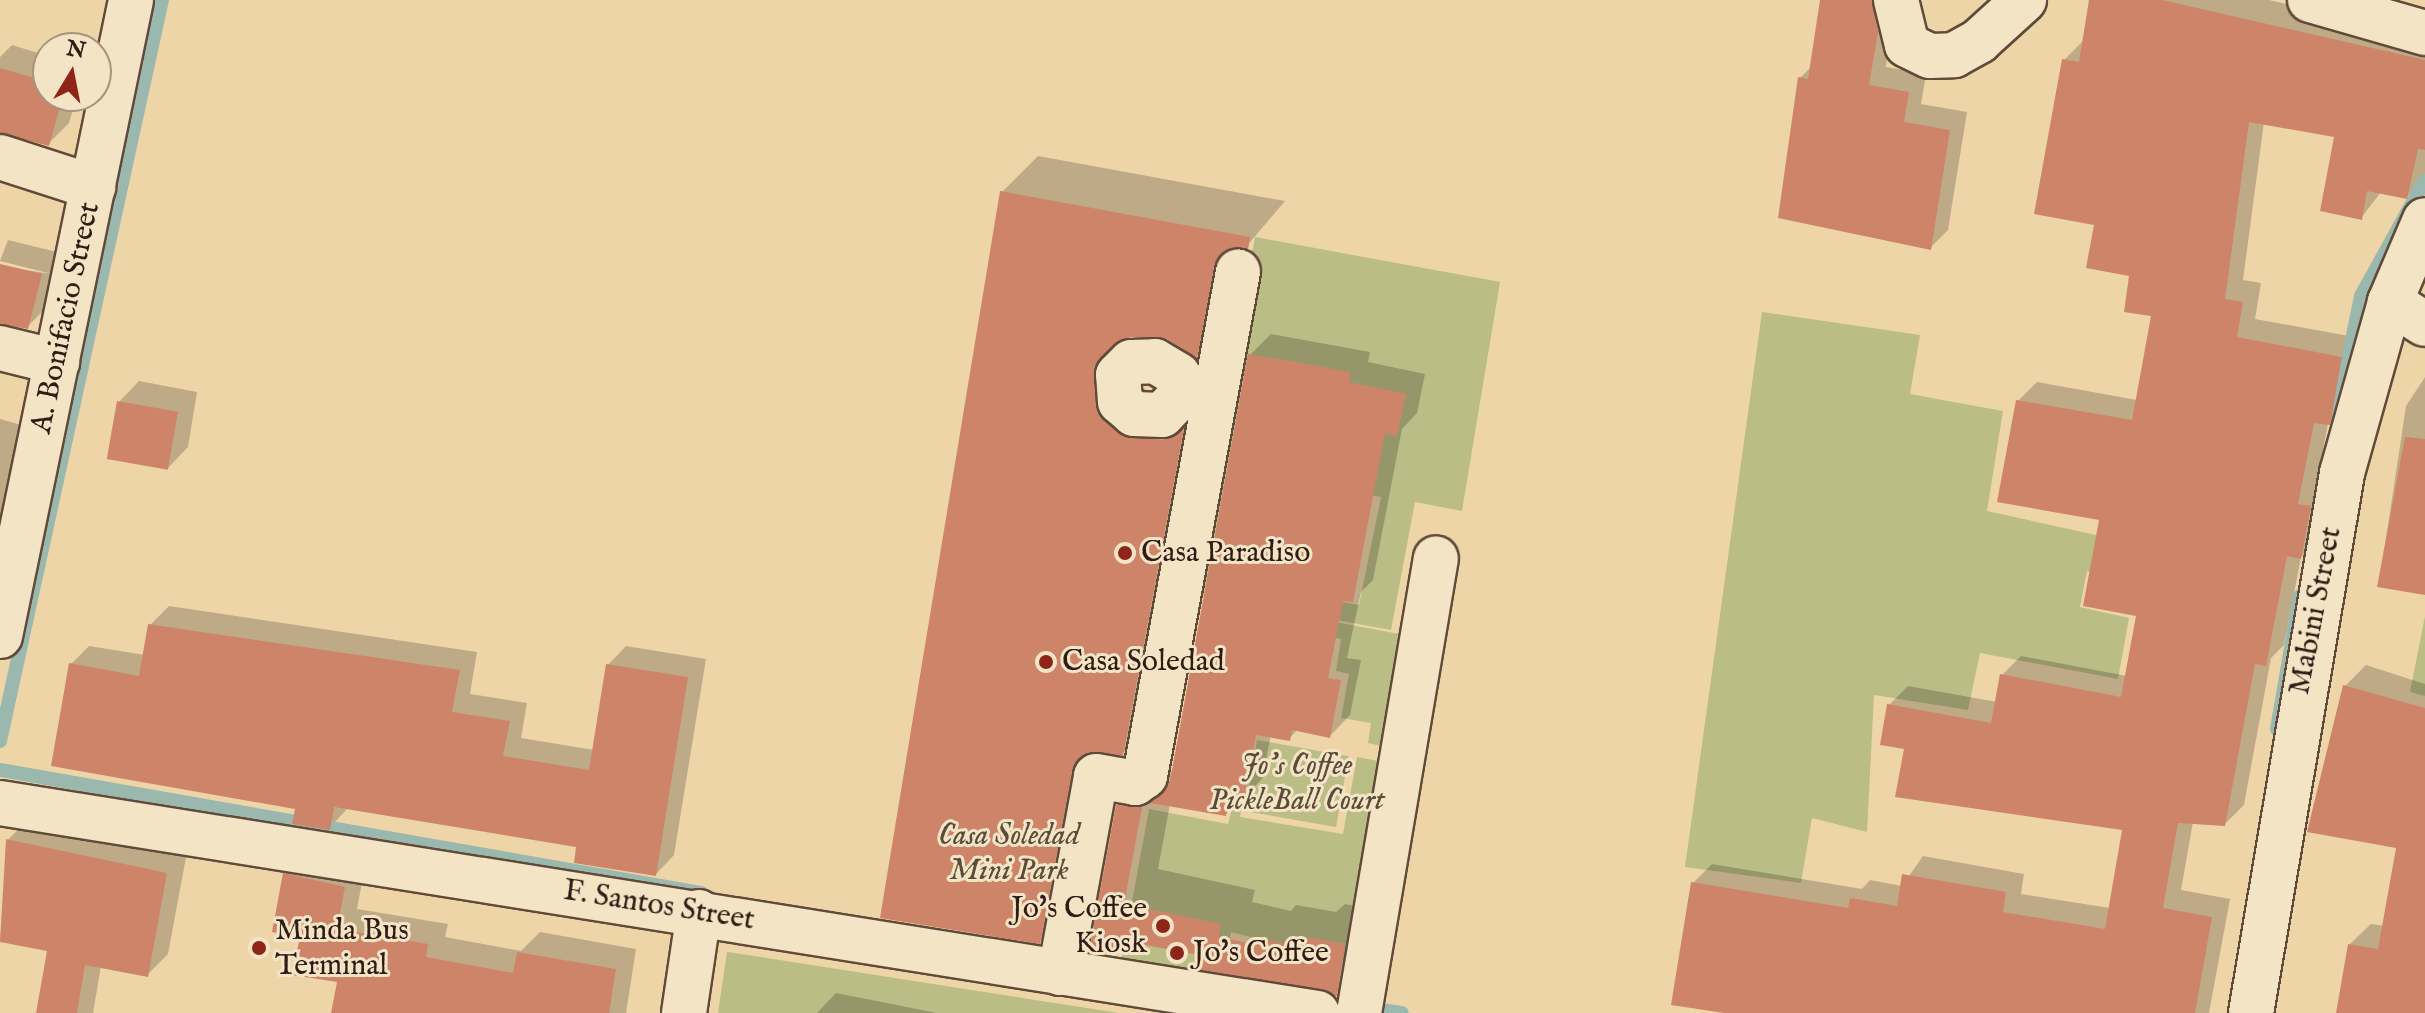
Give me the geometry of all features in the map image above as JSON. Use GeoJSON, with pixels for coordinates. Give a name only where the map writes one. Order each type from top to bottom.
{"type":"FeatureCollection","features":[{"type":"Feature","properties":{"kind":"street","name":"A. Bonifacio Street"},"geometry":{"type":"LineString","coordinates":[[0,636],[14,495],[57,362],[131,0]]}},
{"type":"Feature","properties":{"kind":"street"},"geometry":{"type":"LineString","coordinates":[[1896,0],[1907,45],[1930,56],[1954,55],[1979,41],[2024,0]]}},
{"type":"Feature","properties":{"kind":"street"},"geometry":{"type":"LineString","coordinates":[[2310,0],[2425,33]]}},
{"type":"Feature","properties":{"kind":"street"},"geometry":{"type":"LineString","coordinates":[[0,157],[93,187]]}},
{"type":"Feature","properties":{"kind":"street","name":"Mabini Street"},"geometry":{"type":"LineString","coordinates":[[2251,1013],[2305,659],[2342,473],[2408,313],[2425,220]]}},
{"type":"Feature","properties":{"kind":"street"},"geometry":{"type":"LineString","coordinates":[[1060,973],[1096,776],[1135,783],[1145,776],[1166,389],[1238,272]]}},
{"type":"Feature","properties":{"kind":"street"},"geometry":{"type":"LineString","coordinates":[[0,348],[57,362]]}},
{"type":"Feature","properties":{"kind":"street"},"geometry":{"type":"LineString","coordinates":[[1359,1013],[1436,558]]}},
{"type":"Feature","properties":{"kind":"street","name":"F. Santos Street"},"geometry":{"type":"LineString","coordinates":[[0,803],[699,912],[1317,1013]]}},
{"type":"Feature","properties":{"kind":"street"},"geometry":{"type":"LineString","coordinates":[[684,1013],[699,912]]}},
{"type":"Feature","properties":{"kind":"green space"},"geometry":{"type":"Polygon","coordinates":[[[1255,237],[1500,282],[1462,511],[1415,502],[1391,630],[1187,593],[1213,465],[1259,474],[1293,593],[1359,605],[1381,497],[1214,463],[1255,237]]]}},
{"type":"Feature","properties":{"kind":"green space"},"geometry":{"type":"Polygon","coordinates":[[[1762,312],[1920,335],[1910,394],[2003,411],[1987,511],[2137,544],[2132,582],[2087,571],[2080,607],[2129,618],[2118,679],[1980,653],[1968,710],[1874,695],[1867,832],[1812,818],[1801,883],[1685,867],[1762,312]]]}},
{"type":"Feature","properties":{"kind":"green space"},"geometry":{"type":"Polygon","coordinates":[[[2425,616],[2425,696],[2410,692],[2425,616]]]}},
{"type":"Feature","properties":{"kind":"green space"},"geometry":{"type":"Polygon","coordinates":[[[1325,620],[1415,637],[1395,749],[1368,743],[1371,723],[1341,718],[1349,674],[1336,671],[1341,639],[1323,635],[1325,620]]]}},
{"type":"Feature","properties":{"kind":"green space","name":"Jo's Coffee PickleBall Court"},"geometry":{"type":"Polygon","coordinates":[[[1257,740],[1349,756],[1336,827],[1244,811],[1257,740]]]}},
{"type":"Feature","properties":{"kind":"green space"},"geometry":{"type":"Polygon","coordinates":[[[1357,757],[1389,763],[1355,964],[1231,932],[1221,980],[1121,962],[1149,809],[1228,824],[1232,808],[1241,810],[1240,817],[1343,834],[1357,757]]]}},
{"type":"Feature","properties":{"kind":"green space"},"geometry":{"type":"Polygon","coordinates":[[[728,952],[1119,1013],[718,1013],[728,952]]]}},
{"type":"Feature","properties":{"kind":"building"},"geometry":{"type":"Polygon","coordinates":[[[1820,0],[1872,0],[1878,32],[1869,85],[1909,92],[1904,122],[1950,130],[1931,250],[1778,218],[1798,77],[1808,79],[1820,0]]]}},
{"type":"Feature","properties":{"kind":"building"},"geometry":{"type":"Polygon","coordinates":[[[2089,0],[2162,0],[2425,60],[2425,150],[2418,149],[2407,199],[2367,191],[2362,220],[2320,211],[2334,137],[2249,122],[2225,299],[2243,302],[2237,337],[2342,357],[2330,425],[2314,423],[2298,504],[2311,506],[2301,559],[2287,556],[2266,666],[2255,664],[2225,826],[2178,823],[2163,908],[2212,917],[2195,1013],[1724,1013],[1671,1005],[1691,882],[1848,908],[1850,898],[1897,906],[1902,874],[2006,892],[2003,912],[2105,929],[2122,830],[1895,797],[1904,749],[1880,745],[1887,704],[1991,723],[2000,674],[2121,697],[2136,616],[2083,606],[2099,520],[1997,502],[2016,400],[2132,420],[2151,316],[2124,312],[2129,276],[2086,268],[2094,225],[2034,214],[2062,59],[2079,62],[2089,0]]]}},
{"type":"Feature","properties":{"kind":"building"},"geometry":{"type":"Polygon","coordinates":[[[0,68],[32,77],[32,112],[59,112],[49,146],[0,133],[0,68]]]}},
{"type":"Feature","properties":{"kind":"building","name":"Casa Soledad"},"geometry":{"type":"Polygon","coordinates":[[[1000,191],[1250,237],[1248,250],[1229,249],[1214,267],[1197,359],[1167,339],[1130,337],[1094,367],[1097,413],[1118,433],[1162,440],[1184,428],[1123,756],[1088,752],[1072,771],[1040,944],[880,918],[1000,191]]]}},
{"type":"Feature","properties":{"kind":"building"},"geometry":{"type":"Polygon","coordinates":[[[0,264],[42,274],[28,329],[0,324],[0,264]]]}},
{"type":"Feature","properties":{"kind":"building"},"geometry":{"type":"Polygon","coordinates":[[[1248,354],[1351,372],[1349,382],[1406,394],[1397,436],[1385,433],[1353,602],[1343,601],[1328,678],[1341,680],[1330,738],[1292,730],[1290,741],[1256,735],[1243,802],[1229,800],[1226,816],[1150,803],[1170,781],[1248,354]]]}},
{"type":"Feature","properties":{"kind":"building"},"geometry":{"type":"Polygon","coordinates":[[[117,401],[178,412],[168,470],[107,459],[117,401]]]}},
{"type":"Feature","properties":{"kind":"building"},"geometry":{"type":"Polygon","coordinates":[[[2405,437],[2425,439],[2425,595],[2377,587],[2405,437]]]}},
{"type":"Feature","properties":{"kind":"building"},"geometry":{"type":"Polygon","coordinates":[[[148,624],[460,670],[452,712],[510,721],[503,756],[589,770],[606,664],[688,677],[656,876],[574,863],[576,847],[334,807],[330,830],[292,824],[295,809],[51,766],[69,663],[139,676],[148,624]]]}},
{"type":"Feature","properties":{"kind":"building"},"geometry":{"type":"Polygon","coordinates":[[[2343,685],[2425,708],[2425,1013],[2336,1013],[2348,944],[2378,949],[2396,848],[2307,832],[2343,685]]]}},
{"type":"Feature","properties":{"kind":"building"},"geometry":{"type":"Polygon","coordinates":[[[1116,805],[1142,807],[1124,904],[1221,924],[1219,937],[1258,945],[1260,939],[1306,947],[1308,937],[1345,944],[1337,996],[1197,969],[1200,955],[1117,940],[1114,955],[1089,951],[1116,805]]]}},
{"type":"Feature","properties":{"kind":"building"},"geometry":{"type":"Polygon","coordinates":[[[6,839],[167,873],[148,977],[85,965],[77,1013],[36,1013],[47,951],[0,942],[6,839]]]}},
{"type":"Feature","properties":{"kind":"building"},"geometry":{"type":"Polygon","coordinates":[[[283,873],[345,887],[337,929],[428,944],[426,957],[513,973],[517,952],[616,969],[609,1013],[331,1013],[337,982],[292,975],[300,937],[272,932],[283,873]]]}},
{"type":"Feature","properties":{"kind":"waterway"},"geometry":{"type":"LineString","coordinates":[[0,741],[162,0]]}},
{"type":"Feature","properties":{"kind":"waterway"},"geometry":{"type":"LineString","coordinates":[[2336,417],[2361,296],[2425,180]]}},
{"type":"Feature","properties":{"kind":"waterway"},"geometry":{"type":"LineString","coordinates":[[2277,729],[2300,596]]}},
{"type":"Feature","properties":{"kind":"waterway"},"geometry":{"type":"LineString","coordinates":[[0,770],[701,893]]}},
{"type":"Feature","properties":{"kind":"waterway"},"geometry":{"type":"LineString","coordinates":[[1373,1009],[1402,1013]]}},
{"type":"Feature","properties":{"kind":"place","name":"Casa Paradiso"},"geometry":{"type":"Point","coordinates":[1125,553]}},
{"type":"Feature","properties":{"kind":"place","name":"Casa Soledad"},"geometry":{"type":"Point","coordinates":[1046,662]}},
{"type":"Feature","properties":{"kind":"place","name":"Jo's Coffee Kiosk"},"geometry":{"type":"Point","coordinates":[1163,926]}},
{"type":"Feature","properties":{"kind":"place","name":"Minda Bus Terminal"},"geometry":{"type":"Point","coordinates":[259,948]}},
{"type":"Feature","properties":{"kind":"place","name":"Jo's Coffee"},"geometry":{"type":"Point","coordinates":[1177,953]}},
{"type":"Feature","properties":{"kind":"park label","name":"Casa Soledad Mini Park"},"geometry":{"type":"Point","coordinates":[1009,853]}}]}
